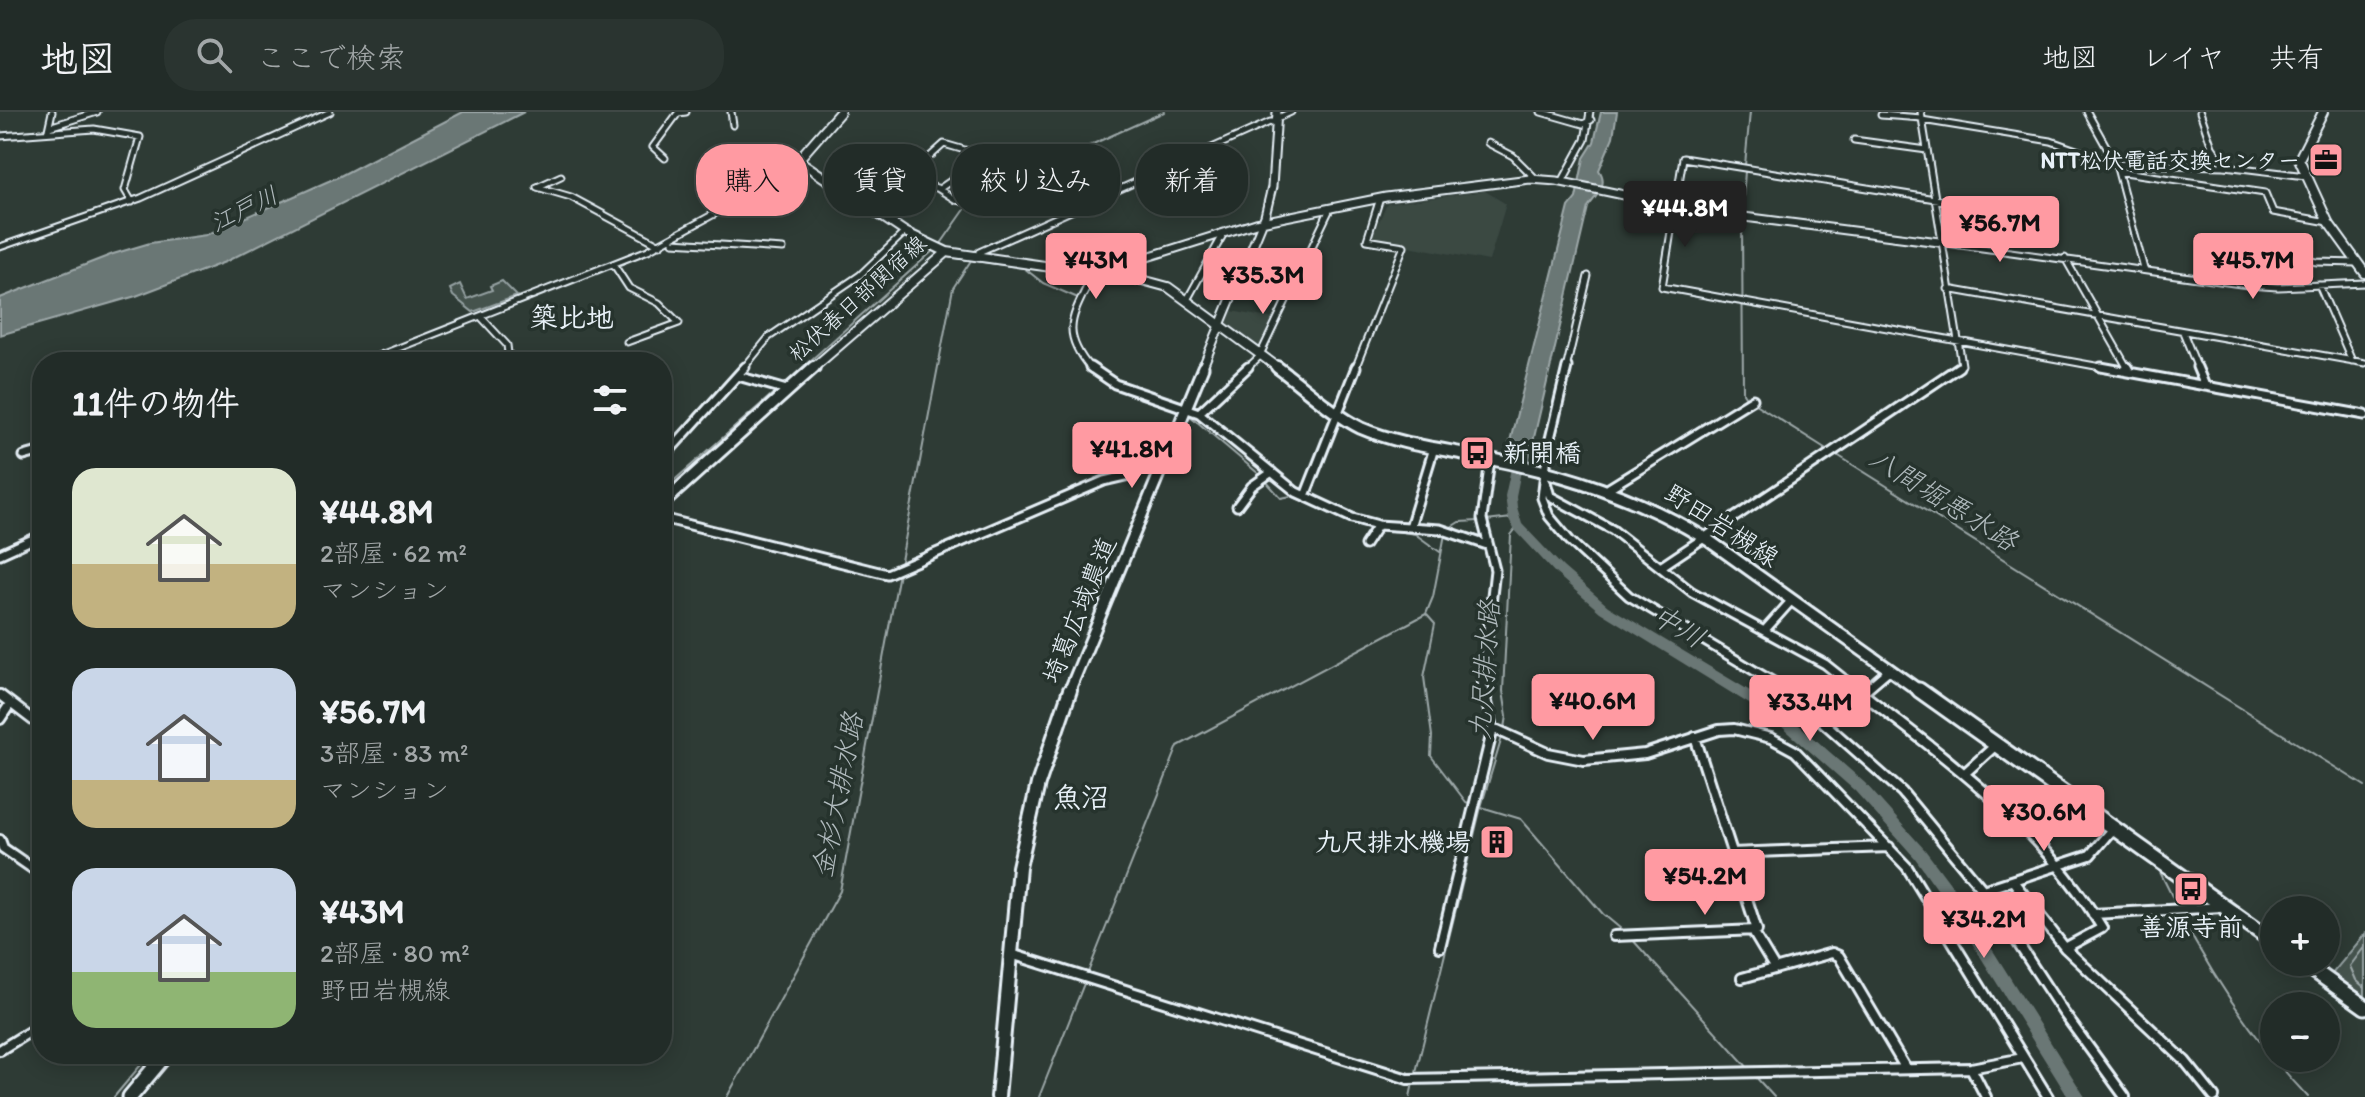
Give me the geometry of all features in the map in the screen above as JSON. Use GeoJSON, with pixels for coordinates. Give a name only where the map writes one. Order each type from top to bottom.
{"type":"FeatureCollection","features":[{"type":"Feature","properties":{"kind":"main road"},"geometry":{"type":"LineString","coordinates":[[808,149],[840,112]]}},
{"type":"Feature","properties":{"kind":"main road"},"geometry":{"type":"LineString","coordinates":[[2319,112],[2300,153],[2306,176],[2328,222],[2365,273]]}},
{"type":"Feature","properties":{"kind":"main road","name":"松伏春日部関宿線"},"geometry":{"type":"LineString","coordinates":[[672,495],[940,249],[905,232],[882,216]]}},
{"type":"Feature","properties":{"kind":"main road","name":"野田岩槻線"},"geometry":{"type":"LineString","coordinates":[[940,249],[1155,283],[1187,300],[1338,413],[1369,432],[1609,488],[1664,512],[2260,932]]}},
{"type":"Feature","properties":{"kind":"main road"},"geometry":{"type":"LineString","coordinates":[[2322,976],[2365,1007]]}},
{"type":"Feature","properties":{"kind":"main road"},"geometry":{"type":"LineString","coordinates":[[130,1097],[158,1064]]}},
{"type":"Feature","properties":{"kind":"street"},"geometry":{"type":"LineString","coordinates":[[48,129],[52,112]]}},
{"type":"Feature","properties":{"kind":"street"},"geometry":{"type":"LineString","coordinates":[[48,129],[97,112]]}},
{"type":"Feature","properties":{"kind":"street"},"geometry":{"type":"LineString","coordinates":[[0,247],[132,202],[330,112]]}},
{"type":"Feature","properties":{"kind":"street"},"geometry":{"type":"LineString","coordinates":[[665,158],[653,147],[683,112]]}},
{"type":"Feature","properties":{"kind":"street"},"geometry":{"type":"LineString","coordinates":[[724,112],[731,112],[733,125]]}},
{"type":"Feature","properties":{"kind":"street"},"geometry":{"type":"LineString","coordinates":[[979,252],[1291,112]]}},
{"type":"Feature","properties":{"kind":"street"},"geometry":{"type":"LineString","coordinates":[[1541,112],[1583,124],[1591,120]]}},
{"type":"Feature","properties":{"kind":"street"},"geometry":{"type":"LineString","coordinates":[[1562,182],[1574,156],[1584,146],[1590,112]]}},
{"type":"Feature","properties":{"kind":"street"},"geometry":{"type":"LineString","coordinates":[[2087,112],[2117,167],[2144,269]]}},
{"type":"Feature","properties":{"kind":"street"},"geometry":{"type":"LineString","coordinates":[[2200,112],[2212,147],[2225,166]]}},
{"type":"Feature","properties":{"kind":"street"},"geometry":{"type":"LineString","coordinates":[[1881,115],[1922,117],[2051,141],[2117,167],[2265,193],[2273,212],[2328,222]]}},
{"type":"Feature","properties":{"kind":"street"},"geometry":{"type":"LineString","coordinates":[[1662,566],[1962,365],[1939,242],[1922,117]]}},
{"type":"Feature","properties":{"kind":"street","name":"埼葛広域農道"},"geometry":{"type":"LineString","coordinates":[[998,1097],[1019,867],[1038,784],[1071,686],[1262,222],[1272,187],[1277,118]]}},
{"type":"Feature","properties":{"kind":"street"},"geometry":{"type":"LineString","coordinates":[[0,136],[48,129],[94,129],[140,137],[125,186],[132,202]]}},
{"type":"Feature","properties":{"kind":"street"},"geometry":{"type":"LineString","coordinates":[[1854,140],[1927,150]]}},
{"type":"Feature","properties":{"kind":"street"},"geometry":{"type":"LineString","coordinates":[[1488,143],[1513,156],[1536,179]]}},
{"type":"Feature","properties":{"kind":"street"},"geometry":{"type":"LineString","coordinates":[[936,151],[944,144],[968,151],[980,161],[939,189]]}},
{"type":"Feature","properties":{"kind":"street"},"geometry":{"type":"LineString","coordinates":[[2009,211],[1683,158],[1662,287],[2365,415]]}},
{"type":"Feature","properties":{"kind":"street"},"geometry":{"type":"LineString","coordinates":[[2117,167],[2225,166],[2306,176]]}},
{"type":"Feature","properties":{"kind":"street"},"geometry":{"type":"LineString","coordinates":[[561,176],[537,187],[571,197],[660,245]]}},
{"type":"Feature","properties":{"kind":"street"},"geometry":{"type":"LineString","coordinates":[[1487,545],[1440,529],[1378,525],[1352,518],[1305,496],[1199,413],[1115,384],[1094,372],[1082,359],[1070,322],[1093,274],[1262,222],[1380,198],[1536,179],[1742,217],[2065,258],[2250,286],[2365,283]]}},
{"type":"Feature","properties":{"kind":"street"},"geometry":{"type":"LineString","coordinates":[[936,188],[952,197]]}},
{"type":"Feature","properties":{"kind":"street"},"geometry":{"type":"LineString","coordinates":[[1305,496],[1404,246],[1367,240],[1380,198]]}},
{"type":"Feature","properties":{"kind":"street"},"geometry":{"type":"LineString","coordinates":[[1199,413],[1260,355],[1305,265],[1329,211],[1327,209]]}},
{"type":"Feature","properties":{"kind":"street"},"geometry":{"type":"LineString","coordinates":[[390,352],[614,265],[670,241],[714,216]]}},
{"type":"Feature","properties":{"kind":"street"},"geometry":{"type":"LineString","coordinates":[[672,448],[769,337],[860,275],[905,232]]}},
{"type":"Feature","properties":{"kind":"street"},"geometry":{"type":"LineString","coordinates":[[1187,300],[1224,233]]}},
{"type":"Feature","properties":{"kind":"street"},"geometry":{"type":"LineString","coordinates":[[670,241],[783,249]]}},
{"type":"Feature","properties":{"kind":"street"},"geometry":{"type":"LineString","coordinates":[[2257,251],[2317,262],[2359,261]]}},
{"type":"Feature","properties":{"kind":"street"},"geometry":{"type":"LineString","coordinates":[[2065,258],[2130,372]]}},
{"type":"Feature","properties":{"kind":"street"},"geometry":{"type":"LineString","coordinates":[[614,265],[629,288],[659,303],[679,323],[627,342]]}},
{"type":"Feature","properties":{"kind":"street"},"geometry":{"type":"LineString","coordinates":[[1588,276],[1556,407],[1544,473],[1542,498],[1549,516],[1570,541],[1646,608],[1796,695],[1902,792],[1983,890],[2063,1012],[2125,1097]]}},
{"type":"Feature","properties":{"kind":"street"},"geometry":{"type":"LineString","coordinates":[[2319,285],[2352,361]]}},
{"type":"Feature","properties":{"kind":"street"},"geometry":{"type":"LineString","coordinates":[[1948,289],[2365,363]]}},
{"type":"Feature","properties":{"kind":"street"},"geometry":{"type":"LineString","coordinates":[[482,318],[507,345],[508,352]]}},
{"type":"Feature","properties":{"kind":"street"},"geometry":{"type":"LineString","coordinates":[[2183,332],[2205,386]]}},
{"type":"Feature","properties":{"kind":"street"},"geometry":{"type":"LineString","coordinates":[[738,376],[787,390]]}},
{"type":"Feature","properties":{"kind":"street"},"geometry":{"type":"LineString","coordinates":[[1609,488],[1753,399]]}},
{"type":"Feature","properties":{"kind":"street"},"geometry":{"type":"LineString","coordinates":[[1410,527],[1434,448]]}},
{"type":"Feature","properties":{"kind":"street"},"geometry":{"type":"LineString","coordinates":[[672,520],[887,574],[1104,481],[1134,474],[1161,452],[1167,452]]}},
{"type":"Feature","properties":{"kind":"street"},"geometry":{"type":"LineString","coordinates":[[24,456],[32,454]]}},
{"type":"Feature","properties":{"kind":"street"},"geometry":{"type":"LineString","coordinates":[[1440,947],[1493,728],[1482,682],[1495,570],[1482,519],[1493,460]]}},
{"type":"Feature","properties":{"kind":"street"},"geometry":{"type":"LineString","coordinates":[[1237,506],[1252,486],[1272,472]]}},
{"type":"Feature","properties":{"kind":"street"},"geometry":{"type":"LineString","coordinates":[[1544,473],[1550,496],[1613,530],[1692,592],[1806,652],[1965,773],[2020,824],[2057,865],[2102,928],[2100,932],[2065,948]]}},
{"type":"Feature","properties":{"kind":"street"},"geometry":{"type":"LineString","coordinates":[[1365,545],[1378,525]]}},
{"type":"Feature","properties":{"kind":"street"},"geometry":{"type":"LineString","coordinates":[[0,554],[32,540]]}},
{"type":"Feature","properties":{"kind":"street"},"geometry":{"type":"LineString","coordinates":[[1765,630],[1792,600]]}},
{"type":"Feature","properties":{"kind":"street"},"geometry":{"type":"LineString","coordinates":[[1861,693],[1890,669]]}},
{"type":"Feature","properties":{"kind":"street"},"geometry":{"type":"LineString","coordinates":[[0,695],[32,720]]}},
{"type":"Feature","properties":{"kind":"street"},"geometry":{"type":"LineString","coordinates":[[0,719],[10,704]]}},
{"type":"Feature","properties":{"kind":"street"},"geometry":{"type":"LineString","coordinates":[[1493,728],[1519,743],[1555,757],[1614,758],[1647,753],[1728,727],[1777,740],[1803,759],[1907,867],[2048,1097]]}},
{"type":"Feature","properties":{"kind":"street"},"geometry":{"type":"LineString","coordinates":[[1614,936],[1757,930],[1695,737]]}},
{"type":"Feature","properties":{"kind":"street"},"geometry":{"type":"LineString","coordinates":[[1965,773],[1996,745]]}},
{"type":"Feature","properties":{"kind":"street"},"geometry":{"type":"LineString","coordinates":[[1983,890],[2090,855],[2113,828]]}},
{"type":"Feature","properties":{"kind":"street"},"geometry":{"type":"LineString","coordinates":[[0,840],[3,848],[32,868]]}},
{"type":"Feature","properties":{"kind":"street"},"geometry":{"type":"LineString","coordinates":[[1732,853],[1889,847]]}},
{"type":"Feature","properties":{"kind":"street"},"geometry":{"type":"LineString","coordinates":[[2013,881],[2065,948],[2185,1061],[2214,1097]]}},
{"type":"Feature","properties":{"kind":"street"},"geometry":{"type":"LineString","coordinates":[[2093,914],[2223,906]]}},
{"type":"Feature","properties":{"kind":"street"},"geometry":{"type":"LineString","coordinates":[[1753,932],[1774,967]]}},
{"type":"Feature","properties":{"kind":"street"},"geometry":{"type":"LineString","coordinates":[[1742,978],[1832,953],[1839,956],[1906,1069]]}},
{"type":"Feature","properties":{"kind":"street"},"geometry":{"type":"LineString","coordinates":[[1011,954],[1408,1079],[1971,1068],[2023,1058]]}},
{"type":"Feature","properties":{"kind":"street"},"geometry":{"type":"LineString","coordinates":[[0,1050],[32,1030]]}},
{"type":"Feature","properties":{"kind":"street"},"geometry":{"type":"LineString","coordinates":[[1971,1068],[1986,1097]]}},
{"type":"Feature","properties":{"kind":"shaded area"},"geometry":{"type":"Polygon","coordinates":[[[463,112],[524,112],[225,262],[136,296],[0,335],[0,298],[113,254],[150,243],[206,235],[340,176],[463,112]]]}},
{"type":"Feature","properties":{"kind":"shaded area"},"geometry":{"type":"Polygon","coordinates":[[[1601,112],[1617,112],[1613,137],[1599,170],[1602,185],[1588,207],[1529,459],[1507,453],[1569,207],[1576,198],[1584,158],[1594,142],[1601,112]]]}},
{"type":"Feature","properties":{"kind":"shaded area"},"geometry":{"type":"Polygon","coordinates":[[[1485,191],[1506,204],[1489,261],[1371,239],[1387,204],[1485,191]]]}},
{"type":"Feature","properties":{"kind":"shaded area"},"geometry":{"type":"Polygon","coordinates":[[[502,281],[517,296],[473,312],[453,296],[450,289],[460,284],[467,299],[492,290],[490,286],[502,281]]]}},
{"type":"Feature","properties":{"kind":"shaded area"},"geometry":{"type":"Polygon","coordinates":[[[1232,311],[1274,319],[1260,348],[1226,324],[1232,311]]]}},
{"type":"Feature","properties":{"kind":"shaded area"},"geometry":{"type":"Polygon","coordinates":[[[2365,934],[2365,999],[2332,976],[2340,976],[2340,964],[2365,934]]]}},
{"type":"Feature","properties":{"kind":"waterway"},"geometry":{"type":"LineString","coordinates":[[940,245],[973,198],[1164,112]]}},
{"type":"Feature","properties":{"kind":"waterway","name":"八間堀悪水路"},"geometry":{"type":"LineString","coordinates":[[1745,165],[1750,112]]}},
{"type":"Feature","properties":{"kind":"waterway","name":"八間堀悪水路"},"geometry":{"type":"LineString","coordinates":[[1742,213],[1745,171]]}},
{"type":"Feature","properties":{"kind":"waterway","name":"金杉大排水路"},"geometry":{"type":"LineString","coordinates":[[975,252],[1136,180]]}},
{"type":"Feature","properties":{"kind":"waterway","name":"八間堀悪水路"},"geometry":{"type":"LineString","coordinates":[[1742,219],[1743,393],[1747,399]]}},
{"type":"Feature","properties":{"kind":"waterway"},"geometry":{"type":"LineString","coordinates":[[782,386],[935,249]]}},
{"type":"Feature","properties":{"kind":"waterway"},"geometry":{"type":"LineString","coordinates":[[949,257],[1024,268],[1043,283],[1078,298],[1072,322],[1074,343],[1084,362],[1102,379]]}},
{"type":"Feature","properties":{"kind":"waterway","name":"金杉大排水路"},"geometry":{"type":"LineString","coordinates":[[900,566],[953,288],[970,262]]}},
{"type":"Feature","properties":{"kind":"waterway"},"geometry":{"type":"LineString","coordinates":[[672,482],[777,390]]}},
{"type":"Feature","properties":{"kind":"waterway"},"geometry":{"type":"LineString","coordinates":[[1140,396],[1179,411]]}},
{"type":"Feature","properties":{"kind":"waterway","name":"八間堀悪水路"},"geometry":{"type":"LineString","coordinates":[[1752,402],[1828,450]]}},
{"type":"Feature","properties":{"kind":"waterway"},"geometry":{"type":"LineString","coordinates":[[1189,415],[1260,475]]}},
{"type":"Feature","properties":{"kind":"waterway","name":"中川"},"geometry":{"type":"LineString","coordinates":[[1522,441],[1511,496],[1513,517],[1518,526],[1559,570],[1604,609],[1777,714],[1860,787],[1920,854],[1950,895],[2077,1097]]}},
{"type":"Feature","properties":{"kind":"waterway","name":"八間堀悪水路"},"geometry":{"type":"LineString","coordinates":[[1834,453],[2365,786]]}},
{"type":"Feature","properties":{"kind":"waterway"},"geometry":{"type":"LineString","coordinates":[[1265,480],[1281,498],[1291,496],[1345,518]]}},
{"type":"Feature","properties":{"kind":"waterway"},"geometry":{"type":"LineString","coordinates":[[1486,521],[1512,518]]}},
{"type":"Feature","properties":{"kind":"waterway"},"geometry":{"type":"LineString","coordinates":[[1448,529],[1459,522],[1479,521]]}},
{"type":"Feature","properties":{"kind":"waterway","name":"九尺排水路"},"geometry":{"type":"LineString","coordinates":[[1505,728],[1507,716],[1503,691],[1511,535],[1518,526]]}},
{"type":"Feature","properties":{"kind":"waterway"},"geometry":{"type":"LineString","coordinates":[[1378,528],[1415,534],[1440,552]]}},
{"type":"Feature","properties":{"kind":"waterway"},"geometry":{"type":"LineString","coordinates":[[1087,975],[1178,746],[1426,614],[1433,597],[1445,534]]}},
{"type":"Feature","properties":{"kind":"waterway","name":"金杉大排水路"},"geometry":{"type":"LineString","coordinates":[[727,1097],[840,891],[899,573]]}},
{"type":"Feature","properties":{"kind":"waterway"},"geometry":{"type":"LineString","coordinates":[[1427,615],[1435,624],[1424,677],[1432,736],[1431,756],[1466,802],[1472,804]]}},
{"type":"Feature","properties":{"kind":"waterway","name":"九尺排水路"},"geometry":{"type":"LineString","coordinates":[[1481,807],[1503,734]]}},
{"type":"Feature","properties":{"kind":"waterway","name":"九尺排水路"},"geometry":{"type":"LineString","coordinates":[[1415,1076],[1481,807]]}},
{"type":"Feature","properties":{"kind":"waterway"},"geometry":{"type":"LineString","coordinates":[[1481,807],[1521,819],[1603,914],[1627,934]]}},
{"type":"Feature","properties":{"kind":"waterway"},"geometry":{"type":"LineString","coordinates":[[2158,868],[2177,906]]}},
{"type":"Feature","properties":{"kind":"waterway"},"geometry":{"type":"LineString","coordinates":[[2179,912],[2206,962],[2237,1009],[2270,1054],[2308,1097]]}},
{"type":"Feature","properties":{"kind":"waterway"},"geometry":{"type":"LineString","coordinates":[[1631,938],[1750,1070]]}},
{"type":"Feature","properties":{"kind":"waterway","name":"八間堀悪水路"},"geometry":{"type":"LineString","coordinates":[[2365,946],[2350,966],[2356,980],[2365,988]]}},
{"type":"Feature","properties":{"kind":"waterway"},"geometry":{"type":"LineString","coordinates":[[1039,1097],[1085,981]]}},
{"type":"Feature","properties":{"kind":"waterway"},"geometry":{"type":"LineString","coordinates":[[114,1097],[142,1064]]}},
{"type":"Feature","properties":{"kind":"waterway"},"geometry":{"type":"LineString","coordinates":[[1754,1075],[1774,1097]]}},
{"type":"Feature","properties":{"kind":"waterway","name":"九尺排水路"},"geometry":{"type":"LineString","coordinates":[[1410,1097],[1413,1083]]}},
{"type":"Feature","properties":{"kind":"place","name":"NTT松伏電話交換センター"},"geometry":{"type":"Point","coordinates":[2326,160]}},
{"type":"Feature","properties":{"kind":"place","name":"新開橋"},"geometry":{"type":"Point","coordinates":[1477,453]}},
{"type":"Feature","properties":{"kind":"place","name":"九尺排水機場"},"geometry":{"type":"Point","coordinates":[1497,842]}},
{"type":"Feature","properties":{"kind":"place","name":"善源寺前"},"geometry":{"type":"Point","coordinates":[2191,889]}},
{"type":"Feature","properties":{"kind":"district","name":"築比地"},"geometry":{"type":"Point","coordinates":[572,317]}},
{"type":"Feature","properties":{"kind":"district","name":"魚沼"},"geometry":{"type":"Point","coordinates":[1081,797]}},
{"type":"Feature","properties":{"kind":"water label","name":"江戸川"},"geometry":{"type":"Point","coordinates":[244,209]}}]}
